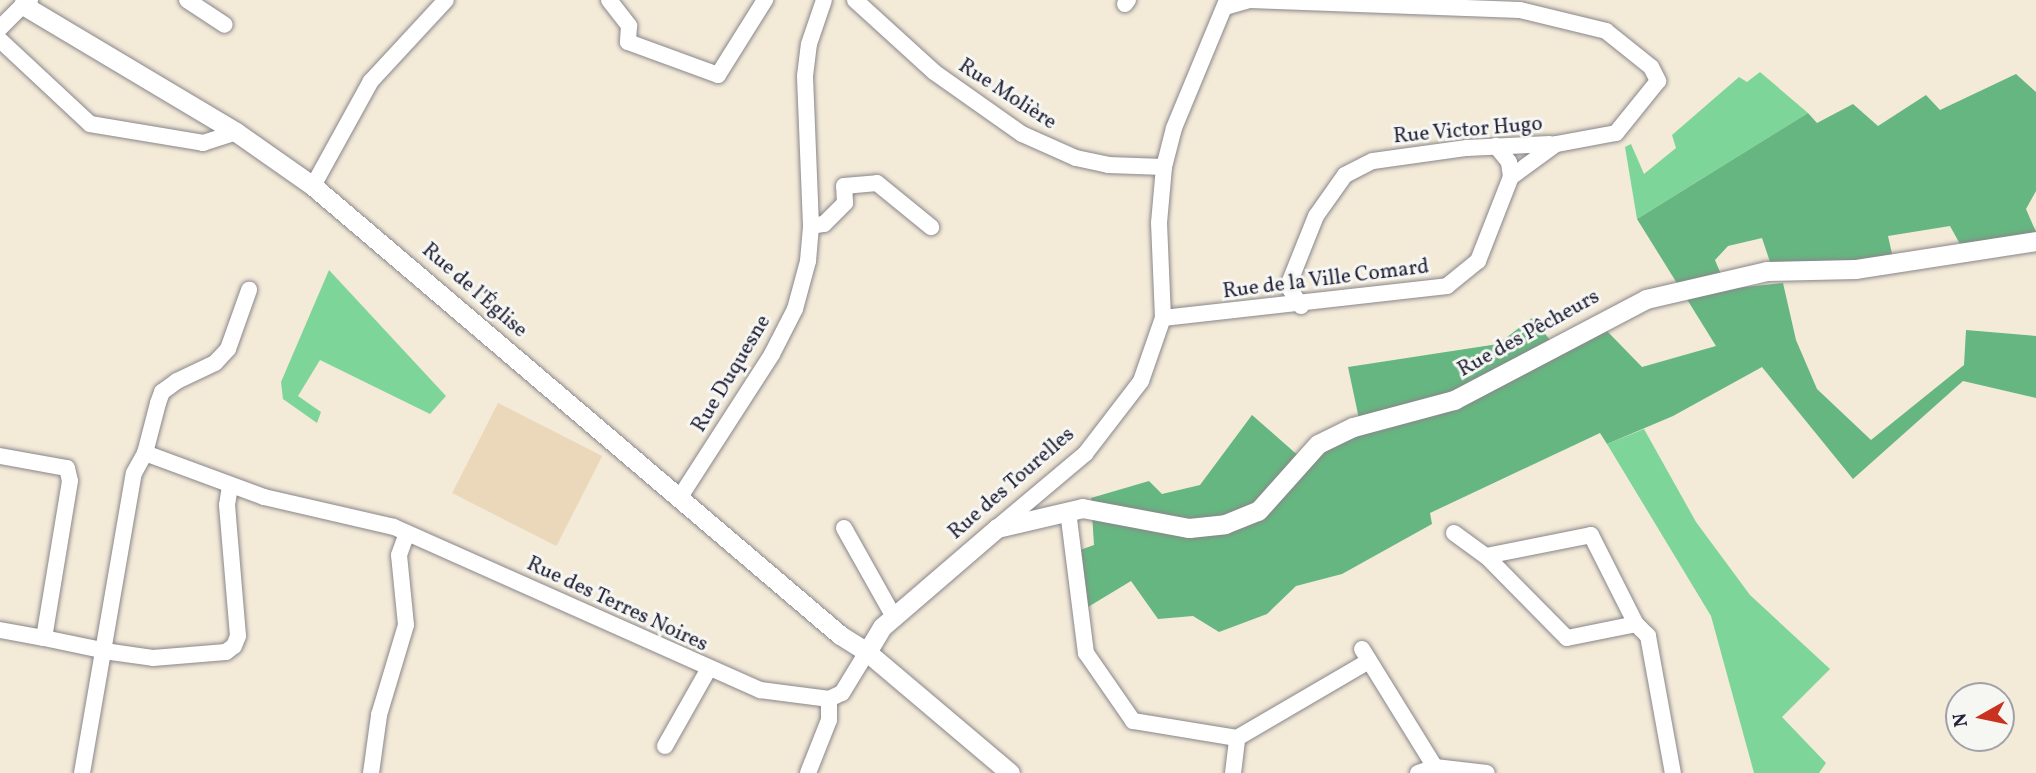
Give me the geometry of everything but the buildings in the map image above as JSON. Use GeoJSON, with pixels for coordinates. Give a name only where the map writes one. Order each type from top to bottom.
{"type":"FeatureCollection","features":[{"type":"Feature","properties":{"kind":"street"},"geometry":{"type":"LineString","coordinates":[[187,0],[225,25]]}},
{"type":"Feature","properties":{"kind":"street"},"geometry":{"type":"LineString","coordinates":[[313,186],[371,81],[446,0]]}},
{"type":"Feature","properties":{"kind":"street"},"geometry":{"type":"LineString","coordinates":[[609,0],[629,26],[628,42],[718,75],[765,0]]}},
{"type":"Feature","properties":{"kind":"street","name":"Rue Duquesne"},"geometry":{"type":"LineString","coordinates":[[680,497],[772,354],[795,309],[808,261],[811,226],[805,76],[809,44],[824,0]]}},
{"type":"Feature","properties":{"kind":"street","name":"Rue Molière"},"geometry":{"type":"LineString","coordinates":[[855,0],[934,72],[1023,134],[1076,158],[1108,165],[1164,167]]}},
{"type":"Feature","properties":{"kind":"street"},"geometry":{"type":"LineString","coordinates":[[1224,2],[1250,0],[1473,3],[1587,23],[1606,31],[1651,67],[1658,81],[1616,133],[1556,144],[1511,177],[1509,162],[1496,146]]}},
{"type":"Feature","properties":{"kind":"street","name":"Rue des Tourelles"},"geometry":{"type":"LineString","coordinates":[[867,652],[894,617],[1085,454],[1141,381],[1163,318],[1159,223],[1164,167],[1174,128],[1224,2]]}},
{"type":"Feature","properties":{"kind":"street"},"geometry":{"type":"LineString","coordinates":[[0,28],[25,3]]}},
{"type":"Feature","properties":{"kind":"street","name":"Rue de l'Église"},"geometry":{"type":"LineString","coordinates":[[25,3],[236,132],[313,186],[840,635],[867,652],[1010,773]]}},
{"type":"Feature","properties":{"kind":"street"},"geometry":{"type":"LineString","coordinates":[[0,40],[90,124],[203,143],[236,132]]}},
{"type":"Feature","properties":{"kind":"street","name":"Rue Victor Hugo"},"geometry":{"type":"LineString","coordinates":[[1287,286],[1316,216],[1345,175],[1373,161],[1496,146],[1556,144]]}},
{"type":"Feature","properties":{"kind":"street","name":"Rue de la Ville Comard"},"geometry":{"type":"LineString","coordinates":[[1163,318],[1301,306],[1447,286],[1465,275],[1478,261],[1511,177]]}},
{"type":"Feature","properties":{"kind":"street"},"geometry":{"type":"LineString","coordinates":[[811,226],[824,224],[845,203],[844,186],[877,183],[931,227]]}},
{"type":"Feature","properties":{"kind":"street","name":"Rue des Pêcheurs"},"geometry":{"type":"LineString","coordinates":[[997,528],[1082,508],[1189,528],[1225,524],[1258,512],[1318,444],[1353,427],[1454,400],[1511,374],[1646,299],[1767,271],[1856,269],[2036,241]]}},
{"type":"Feature","properties":{"kind":"street"},"geometry":{"type":"LineString","coordinates":[[1249,311],[1273,299],[1287,286],[1301,306]]}},
{"type":"Feature","properties":{"kind":"street"},"geometry":{"type":"LineString","coordinates":[[82,773],[134,473],[145,453],[162,392],[215,363],[228,349],[249,290]]}},
{"type":"Feature","properties":{"kind":"street","name":"Rue des Terres Noires"},"geometry":{"type":"LineString","coordinates":[[145,453],[230,487],[401,530],[708,670],[760,690],[829,699]]}},
{"type":"Feature","properties":{"kind":"street"},"geometry":{"type":"LineString","coordinates":[[0,456],[67,468],[70,481],[44,638]]}},
{"type":"Feature","properties":{"kind":"street"},"geometry":{"type":"LineString","coordinates":[[0,631],[153,657],[226,652],[234,646],[239,636],[227,505],[230,487]]}},
{"type":"Feature","properties":{"kind":"street"},"geometry":{"type":"LineString","coordinates":[[1068,511],[1086,653],[1133,721],[1237,738],[1366,655],[1435,767]]}},
{"type":"Feature","properties":{"kind":"street"},"geometry":{"type":"LineString","coordinates":[[844,528],[894,617]]}},
{"type":"Feature","properties":{"kind":"street"},"geometry":{"type":"LineString","coordinates":[[371,773],[379,715],[406,625],[399,555],[401,530]]}},
{"type":"Feature","properties":{"kind":"street"},"geometry":{"type":"LineString","coordinates":[[1454,533],[1486,556],[1567,638],[1636,624]]}},
{"type":"Feature","properties":{"kind":"street"},"geometry":{"type":"LineString","coordinates":[[1486,556],[1591,535],[1636,624],[1648,636],[1673,773]]}},
{"type":"Feature","properties":{"kind":"street"},"geometry":{"type":"LineString","coordinates":[[808,773],[829,720],[829,699],[842,693],[867,652]]}},
{"type":"Feature","properties":{"kind":"street"},"geometry":{"type":"LineString","coordinates":[[665,746],[708,670]]}},
{"type":"Feature","properties":{"kind":"street"},"geometry":{"type":"LineString","coordinates":[[1233,773],[1237,738]]}},
{"type":"Feature","properties":{"kind":"street"},"geometry":{"type":"LineString","coordinates":[[1418,773],[1435,767],[1487,773]]}},
{"type":"Feature","properties":{"kind":"shaded area"},"geometry":{"type":"Polygon","coordinates":[[[498,403],[602,456],[556,546],[452,493],[498,403]]]}},
{"type":"Feature","properties":{"kind":"green space"},"geometry":{"type":"Polygon","coordinates":[[[1760,72],[1808,113],[1637,219],[1625,147],[1631,144],[1644,174],[1676,148],[1672,135],[1739,77],[1747,82],[1760,72]]]}},
{"type":"Feature","properties":{"kind":"green space"},"geometry":{"type":"Polygon","coordinates":[[[2016,74],[2036,92],[2036,191],[2026,209],[2036,232],[1960,244],[1950,226],[1888,236],[1893,258],[1823,263],[1770,262],[1762,238],[1728,246],[1715,260],[1727,289],[1783,283],[1796,340],[1817,389],[1871,440],[1964,365],[1966,330],[2036,336],[2036,398],[1963,381],[1853,479],[1762,367],[1673,416],[1607,444],[1600,433],[1430,513],[1432,524],[1342,574],[1296,586],[1267,614],[1219,632],[1193,616],[1158,619],[1131,581],[1088,607],[1080,550],[1094,545],[1091,498],[1149,481],[1162,494],[1200,485],[1252,415],[1310,466],[1326,450],[1362,433],[1348,367],[1498,344],[1532,318],[1560,352],[1607,331],[1642,367],[1716,346],[1637,219],[1808,113],[1817,123],[1853,104],[1878,126],[1926,95],[1940,110],[2016,74]]]}},
{"type":"Feature","properties":{"kind":"green space"},"geometry":{"type":"Polygon","coordinates":[[[329,270],[446,396],[430,414],[320,360],[298,396],[321,412],[317,423],[283,399],[281,382],[329,270]]]}},
{"type":"Feature","properties":{"kind":"green space"},"geometry":{"type":"Polygon","coordinates":[[[1644,429],[1696,522],[1750,595],[1830,669],[1782,717],[1826,763],[1819,773],[1754,773],[1711,616],[1607,444],[1644,429]]]}}]}
